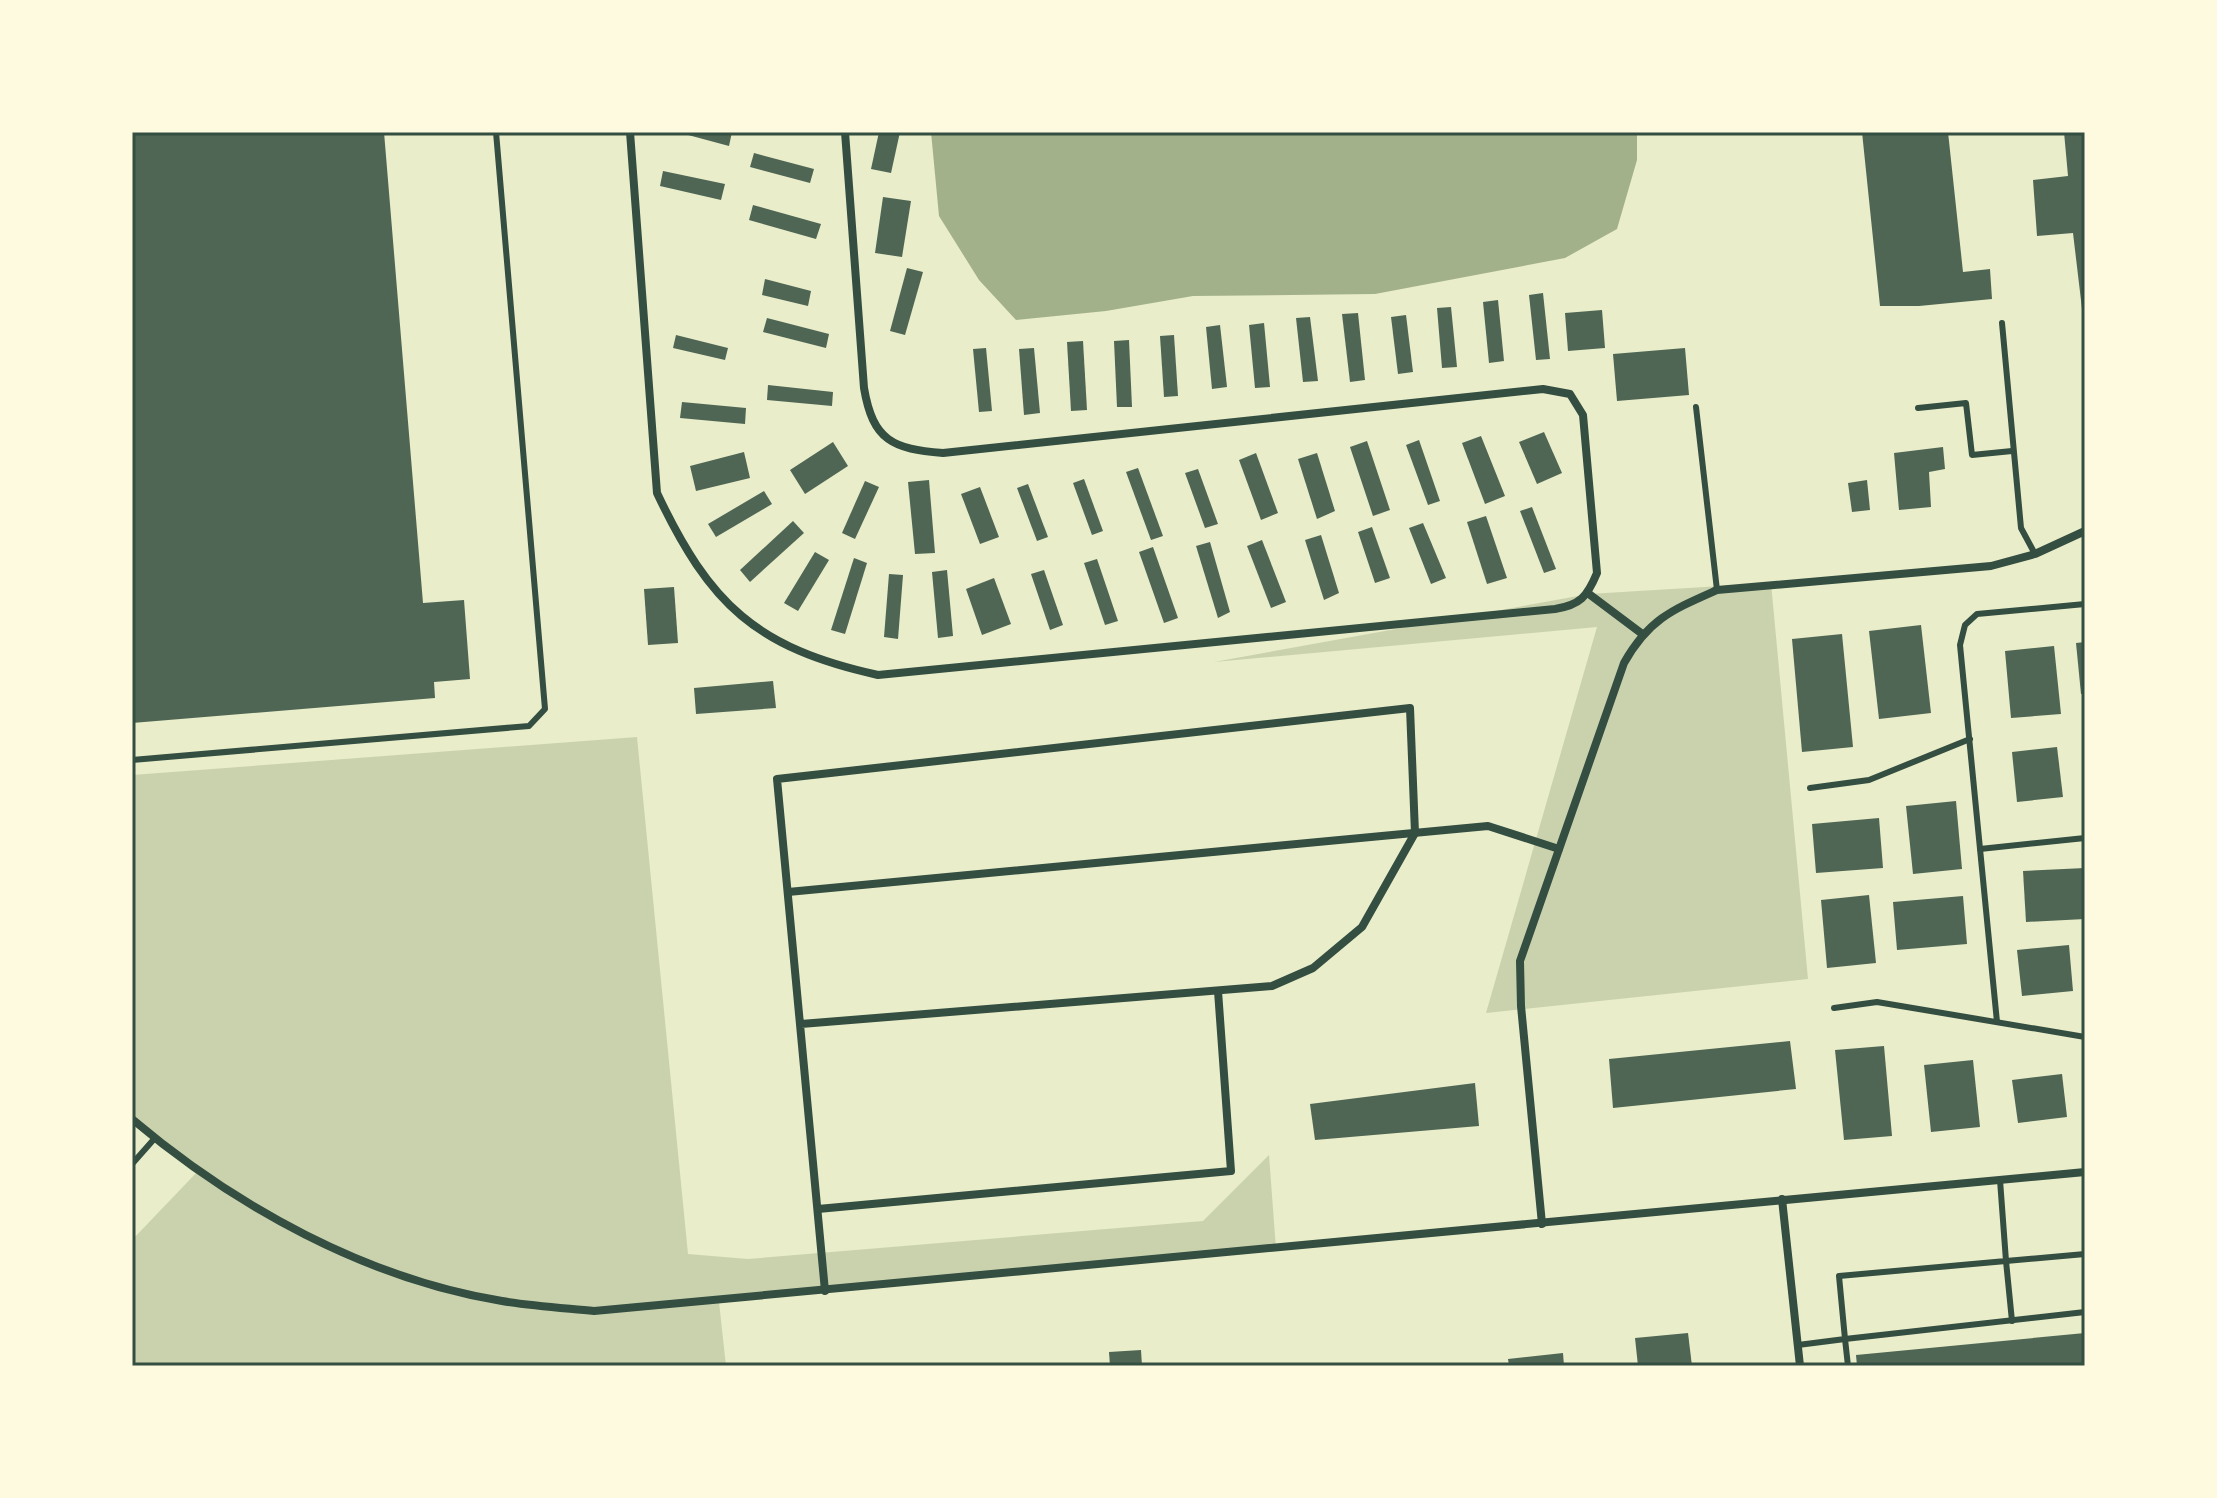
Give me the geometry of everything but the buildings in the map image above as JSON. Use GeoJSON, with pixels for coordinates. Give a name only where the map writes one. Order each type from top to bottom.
{"type":"FeatureCollection","features":[{"type":"Feature","properties":{"kind":"street"},"geometry":{"type":"LineString","coordinates":[[630,132],[657,493],[680,542],[731,608],[764,635],[805,655],[878,675],[1555,609],[1576,605],[1589,594],[1597,573],[1583,415],[1570,394],[1543,389],[943,453],[908,450],[884,438],[868,414],[864,388],[845,132]]}},
{"type":"Feature","properties":{"kind":"street"},"geometry":{"type":"LineString","coordinates":[[1542,1224],[1521,1006],[1520,961],[1624,663],[1641,633],[1677,608],[1717,590],[1991,566],[2035,554],[2085,531]]}},
{"type":"Feature","properties":{"kind":"street"},"geometry":{"type":"LineString","coordinates":[[1589,594],[1641,633]]}},
{"type":"Feature","properties":{"kind":"street"},"geometry":{"type":"LineString","coordinates":[[801,1024],[1272,986],[1313,968],[1362,927],[1415,833],[1410,708],[777,779],[825,1291]]}},
{"type":"Feature","properties":{"kind":"street"},"geometry":{"type":"LineString","coordinates":[[788,892],[1488,826],[1559,849]]}},
{"type":"Feature","properties":{"kind":"street"},"geometry":{"type":"LineString","coordinates":[[818,1209],[1231,1171],[1218,991]]}},
{"type":"Feature","properties":{"kind":"street"},"geometry":{"type":"LineString","coordinates":[[132,1119],[171,1152],[318,1243],[433,1285],[502,1301],[594,1311],[2085,1172]]}},
{"type":"Feature","properties":{"kind":"street"},"geometry":{"type":"LineString","coordinates":[[1782,1199],[1800,1366]]}},
{"type":"Feature","properties":{"kind":"lane"},"geometry":{"type":"LineString","coordinates":[[132,760],[529,726],[545,709],[496,132]]}},
{"type":"Feature","properties":{"kind":"lane"},"geometry":{"type":"LineString","coordinates":[[2002,323],[2021,528],[2035,554]]}},
{"type":"Feature","properties":{"kind":"lane"},"geometry":{"type":"LineString","coordinates":[[1918,408],[1966,403],[1972,455],[2012,451]]}},
{"type":"Feature","properties":{"kind":"lane"},"geometry":{"type":"LineString","coordinates":[[1696,407],[1717,590]]}},
{"type":"Feature","properties":{"kind":"lane"},"geometry":{"type":"LineString","coordinates":[[1997,1022],[1960,645],[1965,625],[1977,614],[2085,604]]}},
{"type":"Feature","properties":{"kind":"lane"},"geometry":{"type":"LineString","coordinates":[[1810,788],[1869,780],[1970,739]]}},
{"type":"Feature","properties":{"kind":"lane"},"geometry":{"type":"LineString","coordinates":[[1980,849],[2085,838]]}},
{"type":"Feature","properties":{"kind":"lane"},"geometry":{"type":"LineString","coordinates":[[1834,1008],[1877,1002],[2085,1037]]}},
{"type":"Feature","properties":{"kind":"lane"},"geometry":{"type":"LineString","coordinates":[[132,1164],[155,1138]]}},
{"type":"Feature","properties":{"kind":"lane"},"geometry":{"type":"LineString","coordinates":[[2000,1180],[2012,1321]]}},
{"type":"Feature","properties":{"kind":"lane"},"geometry":{"type":"LineString","coordinates":[[1848,1366],[1839,1276],[2085,1254]]}},
{"type":"Feature","properties":{"kind":"lane"},"geometry":{"type":"LineString","coordinates":[[1798,1345],[2085,1312]]}},
{"type":"Feature","properties":{"kind":"shaded area"},"geometry":{"type":"Polygon","coordinates":[[[931,132],[1637,132],[1637,160],[1617,229],[1565,258],[1375,294],[1193,296],[1106,311],[1016,320],[979,280],[939,216],[931,132]]]}},
{"type":"Feature","properties":{"kind":"shaded area"},"geometry":{"type":"Polygon","coordinates":[[[1771,583],[1808,979],[1486,1013],[1597,627],[1214,662],[1589,594],[1771,583]]]}},
{"type":"Feature","properties":{"kind":"shaded area"},"geometry":{"type":"Polygon","coordinates":[[[637,737],[688,1254],[748,1259],[1203,1221],[1269,1155],[1276,1249],[719,1302],[726,1366],[132,1366],[132,1240],[199,1170],[132,1119],[132,775],[637,737]]]}}]}
